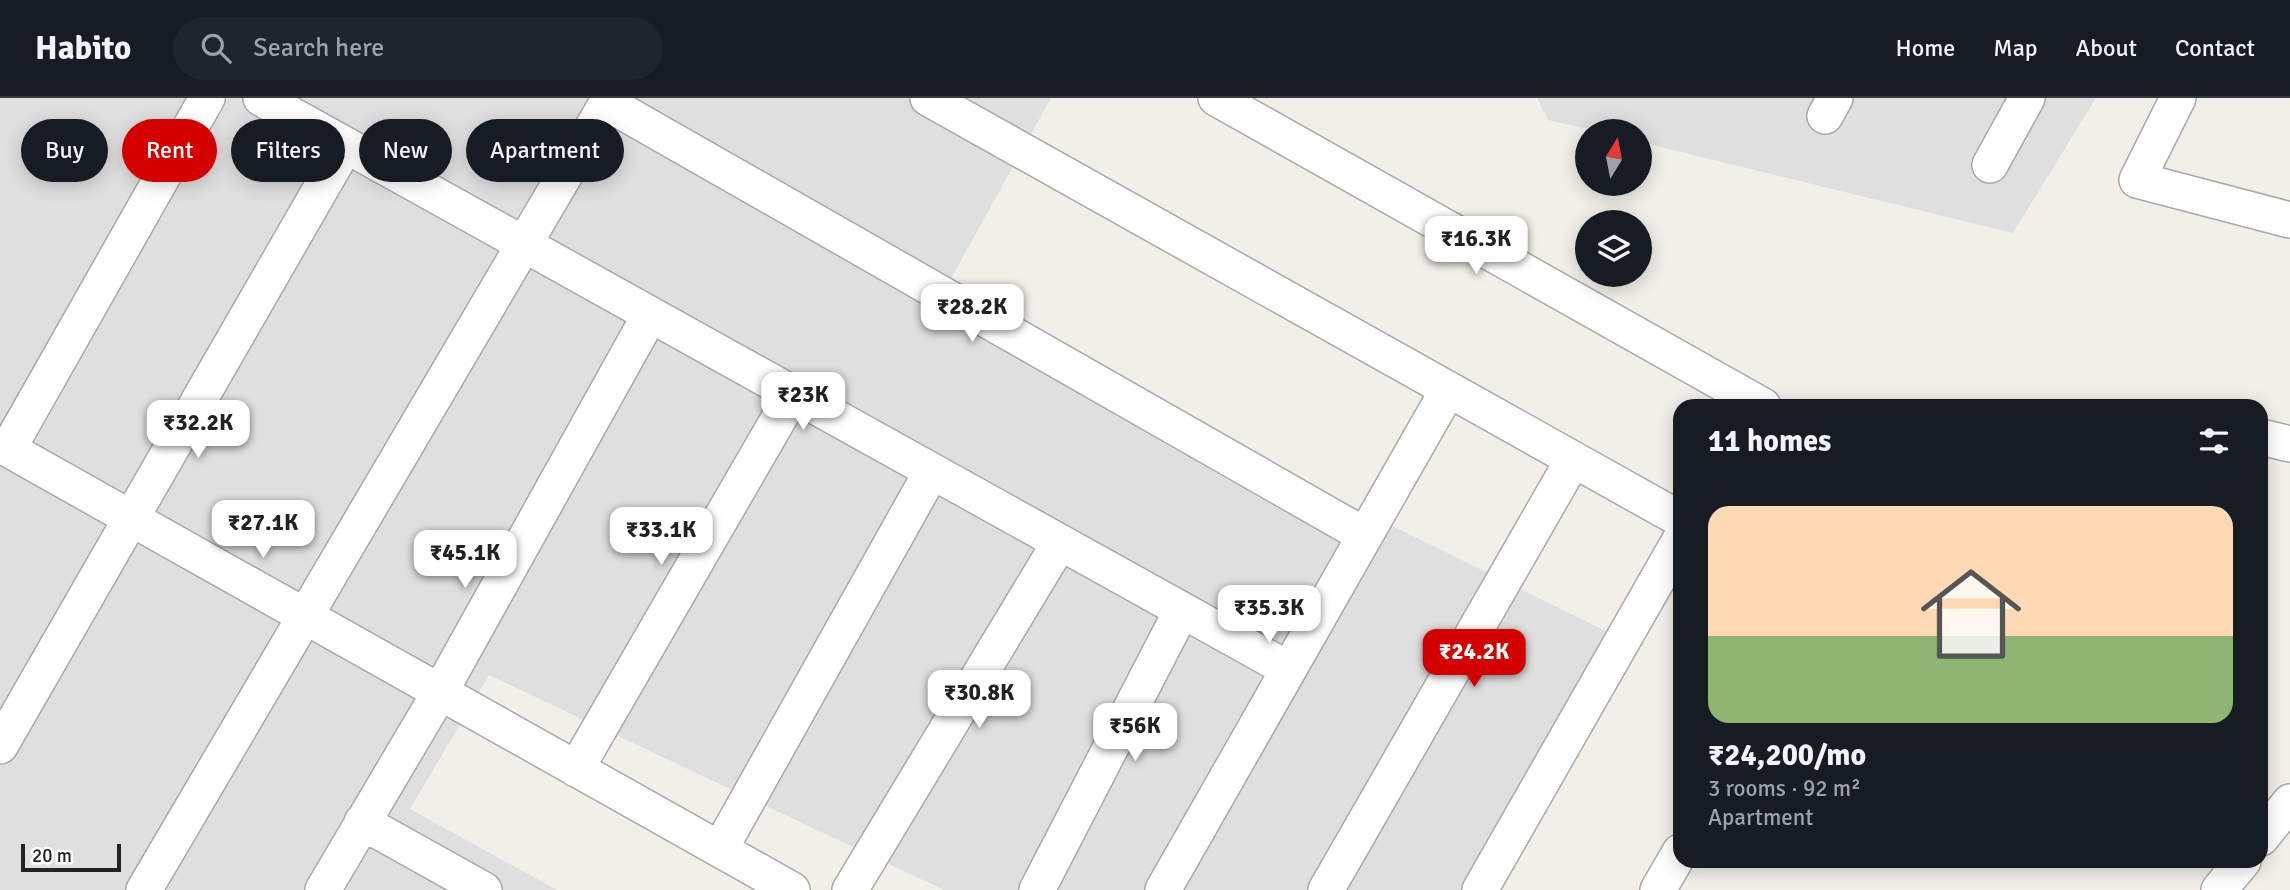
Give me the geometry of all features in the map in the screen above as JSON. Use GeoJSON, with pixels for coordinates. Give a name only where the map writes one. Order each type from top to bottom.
{"type":"FeatureCollection","features":[{"type":"Feature","properties":{"kind":"street"},"geometry":{"type":"LineString","coordinates":[[207,98],[8,449],[792,890]]}},
{"type":"Feature","properties":{"kind":"street"},"geometry":{"type":"LineString","coordinates":[[261,98],[1288,669]]}},
{"type":"Feature","properties":{"kind":"street"},"geometry":{"type":"LineString","coordinates":[[1216,98],[1751,399]]}},
{"type":"Feature","properties":{"kind":"street"},"geometry":{"type":"LineString","coordinates":[[1990,165],[2027,98]]}},
{"type":"Feature","properties":{"kind":"street"},"geometry":{"type":"LineString","coordinates":[[2178,98],[2137,180],[2290,220]]}},
{"type":"Feature","properties":{"kind":"street"},"geometry":{"type":"LineString","coordinates":[[144,890],[609,101],[1364,536]]}},
{"type":"Feature","properties":{"kind":"street"},"geometry":{"type":"LineString","coordinates":[[944,102],[1673,515]]}},
{"type":"Feature","properties":{"kind":"street"},"geometry":{"type":"LineString","coordinates":[[0,746],[15,691],[132,519],[346,145]]}},
{"type":"Feature","properties":{"kind":"street"},"geometry":{"type":"LineString","coordinates":[[323,890],[440,692],[650,314]]}},
{"type":"Feature","properties":{"kind":"street"},"geometry":{"type":"LineString","coordinates":[[1163,890],[1448,390]]}},
{"type":"Feature","properties":{"kind":"street"},"geometry":{"type":"LineString","coordinates":[[576,769],[793,394]]}},
{"type":"Feature","properties":{"kind":"street"},"geometry":{"type":"LineString","coordinates":[[2268,438],[2290,444]]}},
{"type":"Feature","properties":{"kind":"street"},"geometry":{"type":"LineString","coordinates":[[1326,890],[1573,460]]}},
{"type":"Feature","properties":{"kind":"street"},"geometry":{"type":"LineString","coordinates":[[720,849],[932,471]]}},
{"type":"Feature","properties":{"kind":"street"},"geometry":{"type":"LineString","coordinates":[[850,890],[1060,542]]}},
{"type":"Feature","properties":{"kind":"street"},"geometry":{"type":"LineString","coordinates":[[1480,890],[1673,552]]}},
{"type":"Feature","properties":{"kind":"street"},"geometry":{"type":"LineString","coordinates":[[1037,890],[1182,610]]}},
{"type":"Feature","properties":{"kind":"street"},"geometry":{"type":"LineString","coordinates":[[2268,829],[2290,802]]}},
{"type":"Feature","properties":{"kind":"street"},"geometry":{"type":"LineString","coordinates":[[362,822],[484,890]]}},
{"type":"Feature","properties":{"kind":"street"},"geometry":{"type":"LineString","coordinates":[[1658,890],[1673,864]]}},
{"type":"Feature","properties":{"kind":"street"},"geometry":{"type":"LineString","coordinates":[[2219,890],[2237,868]]}},
{"type":"Feature","properties":{"kind":"shaded area"},"geometry":{"type":"Polygon","coordinates":[[[0,98],[1051,98],[938,302],[1618,637],[1488,890],[944,890],[489,675],[410,809],[557,890],[0,890],[0,98]]]}},
{"type":"Feature","properties":{"kind":"shaded area"},"geometry":{"type":"Polygon","coordinates":[[[1537,98],[2096,98],[2013,233],[1652,145],[1652,119],[1575,119],[1575,126],[1548,120],[1537,98]]]}}]}
